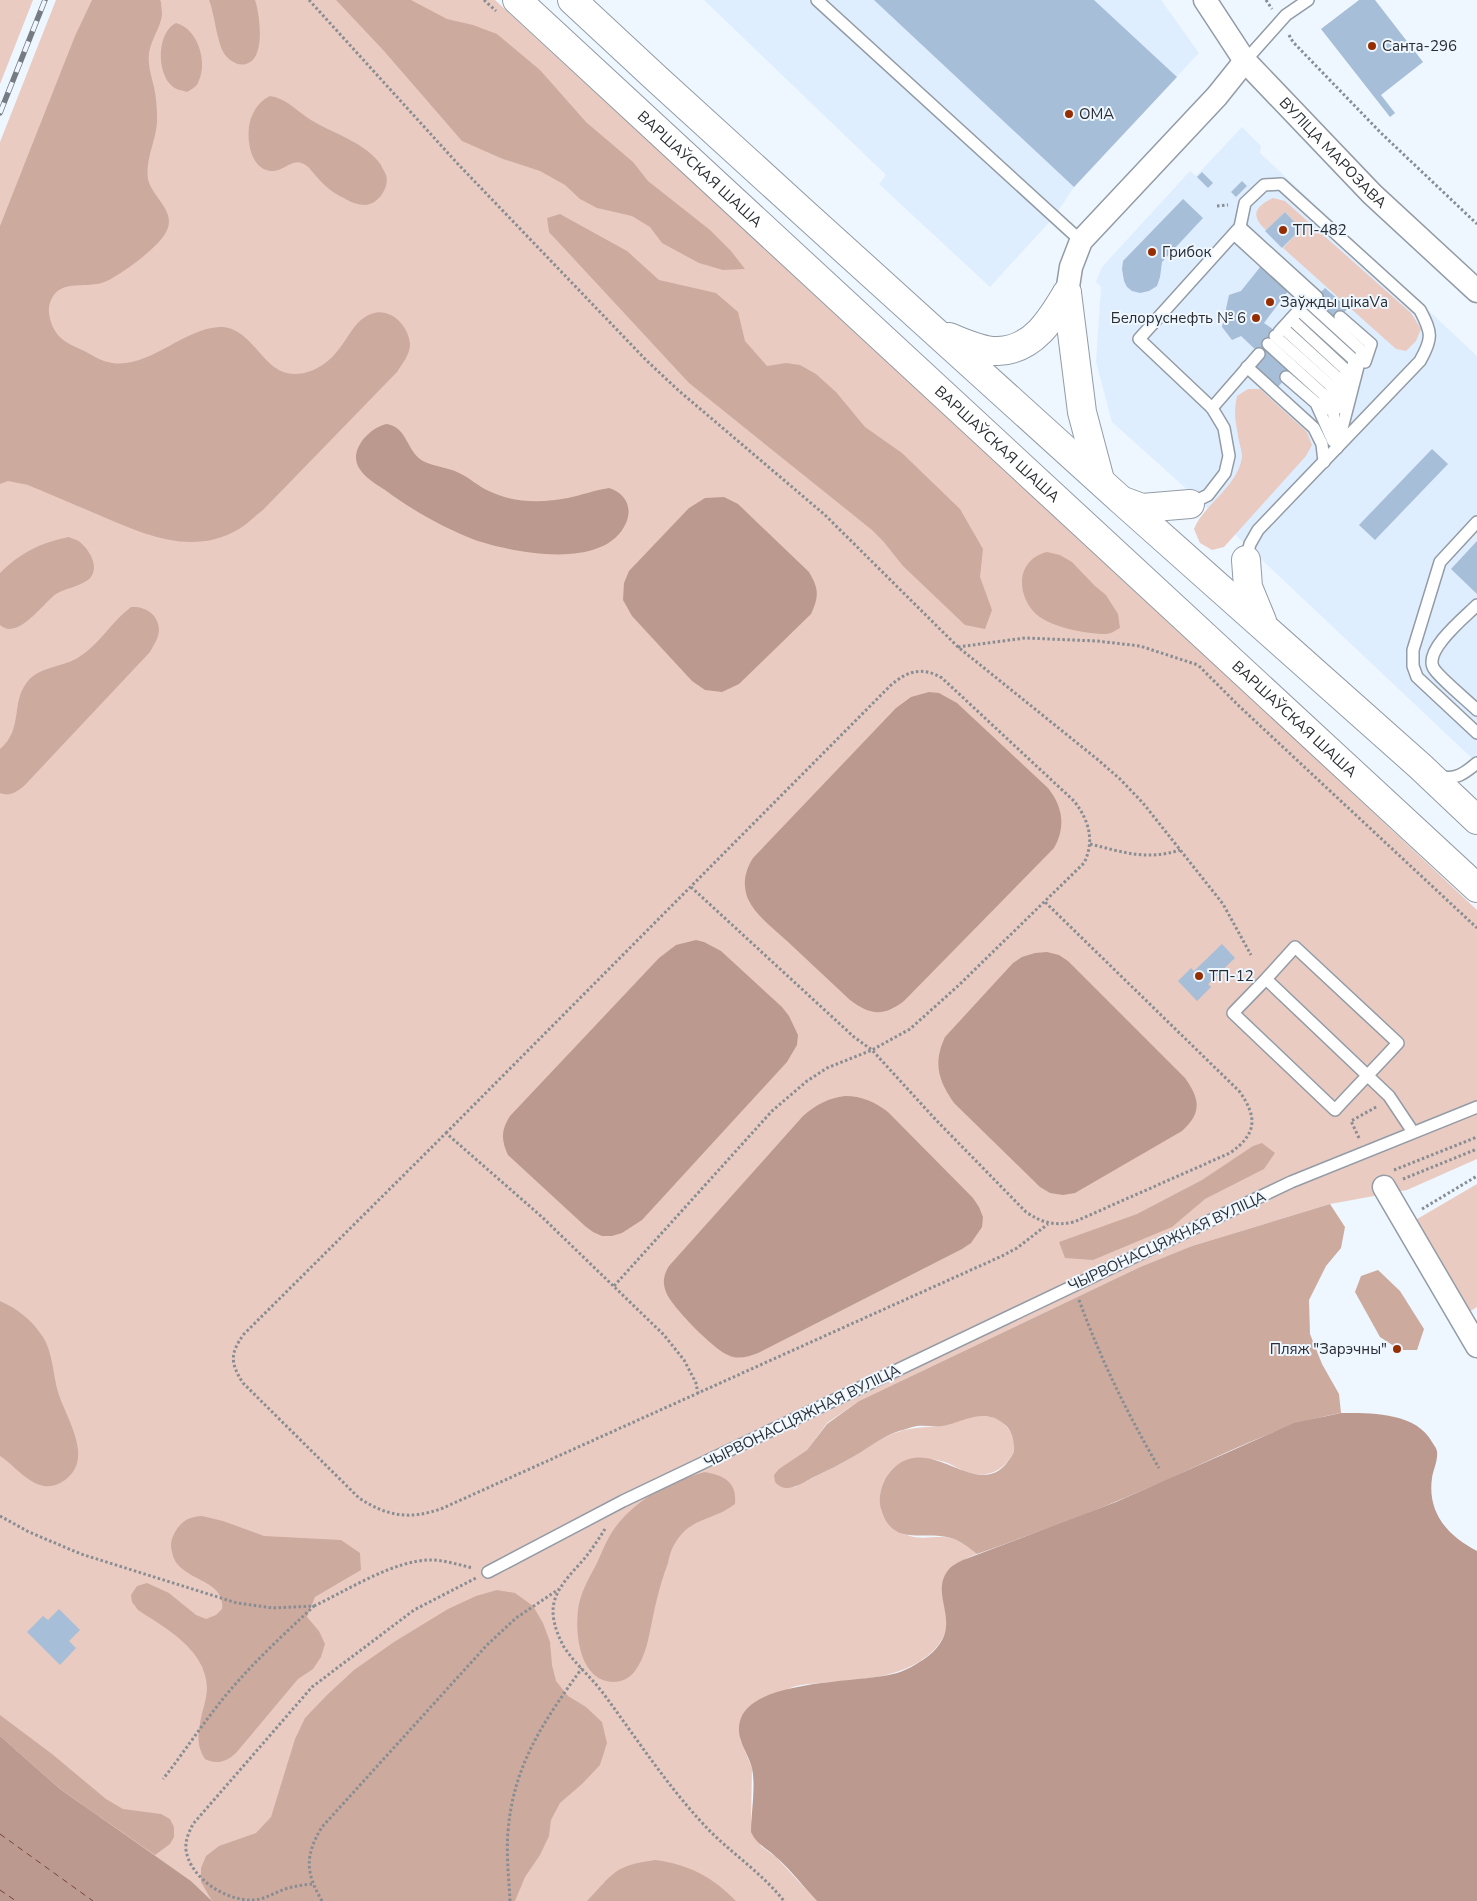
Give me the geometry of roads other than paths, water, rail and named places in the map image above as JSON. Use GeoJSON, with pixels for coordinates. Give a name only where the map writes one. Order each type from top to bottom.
{"type":"FeatureCollection","features":[{"type":"Feature","properties":{"kind":"highway","name":"ВАРШАЎСКАЯ ШАША"},"geometry":{"type":"LineString","coordinates":[[517,0],[1477,888]]}},
{"type":"Feature","properties":{"kind":"highway"},"geometry":{"type":"LineString","coordinates":[[572,0],[671,93],[1122,501],[1421,767],[1477,820]]}},
{"type":"Feature","properties":{"kind":"highway"},"geometry":{"type":"LineString","coordinates":[[939,334],[972,346],[997,352],[1015,349],[1032,339],[1048,325],[1067,293]]}},
{"type":"Feature","properties":{"kind":"highway"},"geometry":{"type":"LineString","coordinates":[[1067,293],[1082,412],[1100,480]]}},
{"type":"Feature","properties":{"kind":"highway"},"geometry":{"type":"LineString","coordinates":[[1122,501],[1142,508],[1190,504]]}},
{"type":"Feature","properties":{"kind":"highway"},"geometry":{"type":"LineString","coordinates":[[1246,560],[1248,587],[1253,604],[1266,629]]}},
{"type":"Feature","properties":{"kind":"street","name":"ВУЛІЦА МАРОЗАВА"},"geometry":{"type":"LineString","coordinates":[[1205,0],[1245,61],[1372,194],[1477,291]]}},
{"type":"Feature","properties":{"kind":"street"},"geometry":{"type":"LineString","coordinates":[[1067,293],[1071,267],[1081,241],[1218,96],[1245,61]]}},
{"type":"Feature","properties":{"kind":"street"},"geometry":{"type":"LineString","coordinates":[[1381,1182],[1477,1346]]}},
{"type":"Feature","properties":{"kind":"lane"},"geometry":{"type":"LineString","coordinates":[[817,0],[1081,241]]}},
{"type":"Feature","properties":{"kind":"lane"},"geometry":{"type":"LineString","coordinates":[[1245,61],[1280,21],[1308,0]]}},
{"type":"Feature","properties":{"kind":"lane"},"geometry":{"type":"LineString","coordinates":[[1190,504],[1208,495],[1225,473],[1229,456],[1224,428],[1212,408],[1139,339],[1237,230],[1245,203],[1264,185],[1281,184],[1420,310],[1430,328],[1429,346],[1420,361],[1258,530],[1250,544],[1246,560]]}},
{"type":"Feature","properties":{"kind":"lane"},"geometry":{"type":"LineString","coordinates":[[1237,230],[1317,296]]}},
{"type":"Feature","properties":{"kind":"lane"},"geometry":{"type":"LineString","coordinates":[[1237,230],[1362,351],[1336,449]]}},
{"type":"Feature","properties":{"kind":"lane"},"geometry":{"type":"LineString","coordinates":[[1280,332],[1299,310],[1354,360],[1336,449]]}},
{"type":"Feature","properties":{"kind":"lane"},"geometry":{"type":"LineString","coordinates":[[1336,449],[1371,344],[1340,317]]}},
{"type":"Feature","properties":{"kind":"lane"},"geometry":{"type":"LineString","coordinates":[[1280,332],[1324,394],[1336,449]]}},
{"type":"Feature","properties":{"kind":"lane"},"geometry":{"type":"LineString","coordinates":[[1280,332],[1338,378],[1336,449]]}},
{"type":"Feature","properties":{"kind":"lane"},"geometry":{"type":"LineString","coordinates":[[1212,408],[1259,354]]}},
{"type":"Feature","properties":{"kind":"lane"},"geometry":{"type":"LineString","coordinates":[[1247,367],[1314,428],[1322,444],[1324,462]]}},
{"type":"Feature","properties":{"kind":"lane"},"geometry":{"type":"LineString","coordinates":[[1286,377],[1316,403],[1336,449]]}},
{"type":"Feature","properties":{"kind":"lane"},"geometry":{"type":"LineString","coordinates":[[1477,522],[1440,562],[1413,650],[1413,666],[1417,677],[1477,733]]}},
{"type":"Feature","properties":{"kind":"lane"},"geometry":{"type":"LineString","coordinates":[[1477,605],[1437,646],[1431,659],[1433,669],[1477,710]]}},
{"type":"Feature","properties":{"kind":"lane"},"geometry":{"type":"LineString","coordinates":[[1421,767],[1441,777],[1452,778],[1464,774],[1477,763]]}},
{"type":"Feature","properties":{"kind":"lane"},"geometry":{"type":"LineString","coordinates":[[1295,947],[1398,1043],[1368,1075],[1335,1110],[1233,1014],[1295,947]]}},
{"type":"Feature","properties":{"kind":"lane"},"geometry":{"type":"LineString","coordinates":[[1266,979],[1392,1099],[1413,1132]]}},
{"type":"Feature","properties":{"kind":"lane","name":"ЧЫРВОНАСЦЯЖНАЯ ВУЛІЦА"},"geometry":{"type":"LineString","coordinates":[[488,1572],[623,1501],[1291,1182],[1477,1107]]}},
{"type":"Feature","properties":{"kind":"railway"},"geometry":{"type":"LineString","coordinates":[[0,113],[45,0]]}},
{"type":"Feature","properties":{"kind":"place","name":"Санта-296"},"geometry":{"type":"Point","coordinates":[1372,46]}},
{"type":"Feature","properties":{"kind":"place","name":"ОМА"},"geometry":{"type":"Point","coordinates":[1069,114]}},
{"type":"Feature","properties":{"kind":"place","name":"ТП-482"},"geometry":{"type":"Point","coordinates":[1283,230]}},
{"type":"Feature","properties":{"kind":"place","name":"Грибок"},"geometry":{"type":"Point","coordinates":[1152,252]}},
{"type":"Feature","properties":{"kind":"place","name":"Заўжды цікаVа"},"geometry":{"type":"Point","coordinates":[1270,302]}},
{"type":"Feature","properties":{"kind":"place","name":"Белоруснефть № 6"},"geometry":{"type":"Point","coordinates":[1256,318]}},
{"type":"Feature","properties":{"kind":"place","name":"ТП-12"},"geometry":{"type":"Point","coordinates":[1199,976]}},
{"type":"Feature","properties":{"kind":"place","name":"Пляж \"Зарэчны\""},"geometry":{"type":"Point","coordinates":[1397,1349]}}]}
